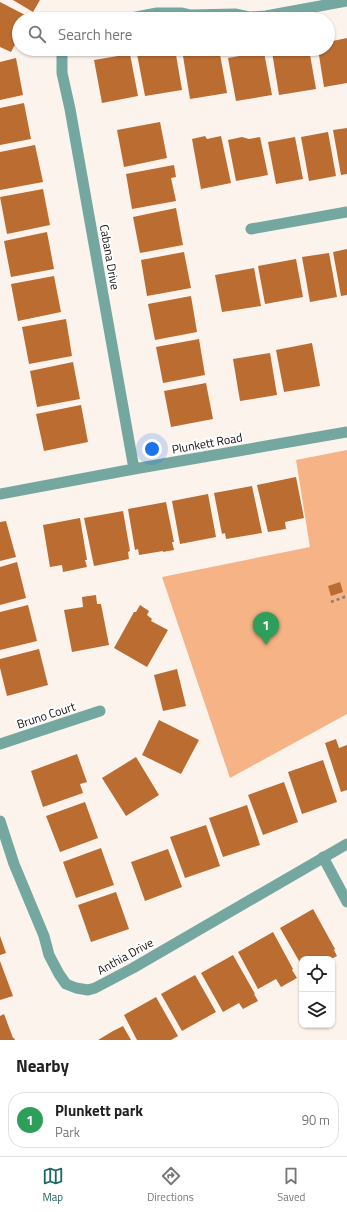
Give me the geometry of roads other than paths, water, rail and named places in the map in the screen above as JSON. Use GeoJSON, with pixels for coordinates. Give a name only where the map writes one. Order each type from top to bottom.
{"type":"FeatureCollection","features":[{"type":"Feature","properties":{"kind":"street"},"geometry":{"type":"LineString","coordinates":[[288,12],[347,1]]}},
{"type":"Feature","properties":{"kind":"street","name":"Cabana Drive"},"geometry":{"type":"LineString","coordinates":[[62,56],[62,73],[134,469]]}},
{"type":"Feature","properties":{"kind":"street"},"geometry":{"type":"LineString","coordinates":[[251,229],[347,212]]}},
{"type":"Feature","properties":{"kind":"street","name":"Plunkett Road"},"geometry":{"type":"LineString","coordinates":[[0,494],[347,432]]}},
{"type":"Feature","properties":{"kind":"street","name":"Bruno Court"},"geometry":{"type":"LineString","coordinates":[[0,744],[100,711]]}},
{"type":"Feature","properties":{"kind":"street","name":"Anthia Drive"},"geometry":{"type":"LineString","coordinates":[[0,821],[14,864],[44,936],[49,955],[66,984],[76,988],[88,990],[95,988],[134,968],[347,844]]}},
{"type":"Feature","properties":{"kind":"street"},"geometry":{"type":"LineString","coordinates":[[323,857],[347,902]]}},
{"type":"Feature","properties":{"kind":"place","name":"Plunkett park"},"geometry":{"type":"Point","coordinates":[266,645]}}]}
